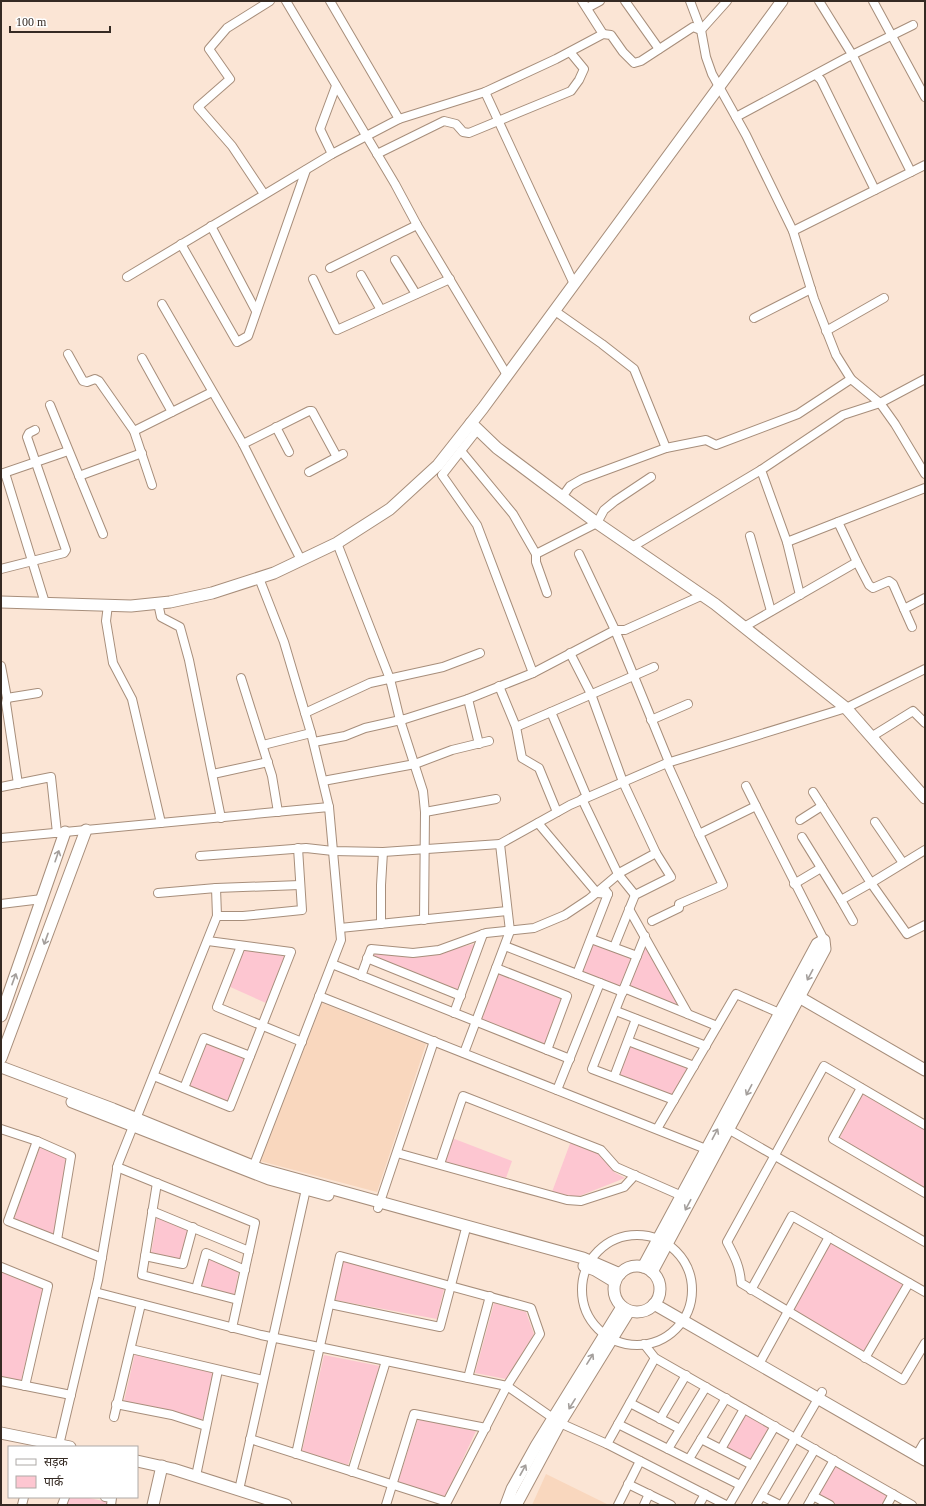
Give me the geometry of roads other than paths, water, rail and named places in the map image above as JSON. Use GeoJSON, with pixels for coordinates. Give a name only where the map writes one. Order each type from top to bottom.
{"type":"FeatureCollection","features":[{"type":"Feature","properties":{"kind":"street"},"geometry":{"type":"LineString","coordinates":[[264,194],[232,146],[198,107],[230,80],[209,49],[227,28],[270,1]]}},
{"type":"Feature","properties":{"kind":"street"},"geometry":{"type":"LineString","coordinates":[[286,1],[377,154],[417,225],[508,375]]}},
{"type":"Feature","properties":{"kind":"street"},"geometry":{"type":"LineString","coordinates":[[330,1],[399,119]]}},
{"type":"Feature","properties":{"kind":"street"},"geometry":{"type":"LineString","coordinates":[[600,1],[584,5],[603,34]]}},
{"type":"Feature","properties":{"kind":"street"},"geometry":{"type":"LineString","coordinates":[[626,1],[659,49]]}},
{"type":"Feature","properties":{"kind":"street"},"geometry":{"type":"LineString","coordinates":[[690,1],[701,30],[706,57],[719,87],[736,117],[792,231],[811,289],[836,355],[851,379],[880,403],[895,424],[925,474]]}},
{"type":"Feature","properties":{"kind":"street"},"geometry":{"type":"LineString","coordinates":[[701,30],[727,1]]}},
{"type":"Feature","properties":{"kind":"street"},"geometry":{"type":"LineString","coordinates":[[533,673],[477,525],[442,476],[461,451],[474,426],[508,375],[782,1]]}},
{"type":"Feature","properties":{"kind":"street"},"geometry":{"type":"LineString","coordinates":[[820,1],[853,56],[911,172]]}},
{"type":"Feature","properties":{"kind":"street"},"geometry":{"type":"LineString","coordinates":[[873,1],[893,35],[925,96]]}},
{"type":"Feature","properties":{"kind":"street"},"geometry":{"type":"LineString","coordinates":[[736,117],[913,26]]}},
{"type":"Feature","properties":{"kind":"street"},"geometry":{"type":"LineString","coordinates":[[127,277],[332,154],[399,119],[485,92],[570,52],[603,34],[611,35],[623,52],[634,63],[642,61],[693,27],[701,30]]}},
{"type":"Feature","properties":{"kind":"street"},"geometry":{"type":"LineString","coordinates":[[377,154],[444,121],[456,124],[463,132],[469,133],[571,91],[579,80],[584,69],[570,52]]}},
{"type":"Feature","properties":{"kind":"street"},"geometry":{"type":"LineString","coordinates":[[816,75],[821,80],[875,190]]}},
{"type":"Feature","properties":{"kind":"street"},"geometry":{"type":"LineString","coordinates":[[332,154],[320,129],[336,86]]}},
{"type":"Feature","properties":{"kind":"street"},"geometry":{"type":"LineString","coordinates":[[485,92],[574,284]]}},
{"type":"Feature","properties":{"kind":"street"},"geometry":{"type":"LineString","coordinates":[[792,231],[911,172],[924,168]]}},
{"type":"Feature","properties":{"kind":"street"},"geometry":{"type":"LineString","coordinates":[[181,244],[237,342],[248,336],[306,170]]}},
{"type":"Feature","properties":{"kind":"street"},"geometry":{"type":"LineString","coordinates":[[330,268],[417,225]]}},
{"type":"Feature","properties":{"kind":"street"},"geometry":{"type":"LineString","coordinates":[[211,226],[256,311]]}},
{"type":"Feature","properties":{"kind":"street"},"geometry":{"type":"LineString","coordinates":[[395,260],[416,294]]}},
{"type":"Feature","properties":{"kind":"street"},"geometry":{"type":"LineString","coordinates":[[361,275],[381,310]]}},
{"type":"Feature","properties":{"kind":"street"},"geometry":{"type":"LineString","coordinates":[[314,279],[337,330],[450,279]]}},
{"type":"Feature","properties":{"kind":"street"},"geometry":{"type":"LineString","coordinates":[[754,318],[811,289]]}},
{"type":"Feature","properties":{"kind":"street"},"geometry":{"type":"LineString","coordinates":[[826,331],[884,298]]}},
{"type":"Feature","properties":{"kind":"street"},"geometry":{"type":"LineString","coordinates":[[162,304],[243,444],[301,560]]}},
{"type":"Feature","properties":{"kind":"street"},"geometry":{"type":"LineString","coordinates":[[555,311],[602,344],[634,369],[666,448]]}},
{"type":"Feature","properties":{"kind":"street"},"geometry":{"type":"LineString","coordinates":[[68,354],[82,381],[87,382],[95,379],[99,381],[134,431],[152,485]]}},
{"type":"Feature","properties":{"kind":"street"},"geometry":{"type":"LineString","coordinates":[[142,358],[172,412]]}},
{"type":"Feature","properties":{"kind":"street"},"geometry":{"type":"LineString","coordinates":[[562,497],[570,486],[582,479],[666,448],[706,440],[716,445],[798,414],[851,379]]}},
{"type":"Feature","properties":{"kind":"street"},"geometry":{"type":"LineString","coordinates":[[632,547],[761,470],[843,415],[880,403],[925,379]]}},
{"type":"Feature","properties":{"kind":"street"},"geometry":{"type":"LineString","coordinates":[[134,431],[212,392]]}},
{"type":"Feature","properties":{"kind":"street"},"geometry":{"type":"LineString","coordinates":[[50,405],[103,534]]}},
{"type":"Feature","properties":{"kind":"street"},"geometry":{"type":"LineString","coordinates":[[243,444],[308,410],[312,411],[340,456],[309,472]]}},
{"type":"Feature","properties":{"kind":"street"},"geometry":{"type":"LineString","coordinates":[[474,426],[496,448],[597,523],[703,595],[846,708],[925,798]]}},
{"type":"Feature","properties":{"kind":"street"},"geometry":{"type":"LineString","coordinates":[[1,601],[131,606],[158,603],[212,593],[259,578],[337,543],[390,509],[438,465],[474,426]]}},
{"type":"Feature","properties":{"kind":"street"},"geometry":{"type":"LineString","coordinates":[[276,427],[289,452]]}},
{"type":"Feature","properties":{"kind":"street"},"geometry":{"type":"LineString","coordinates":[[1,569],[64,553],[66,550],[35,463],[28,437],[29,433],[35,430]]}},
{"type":"Feature","properties":{"kind":"street"},"geometry":{"type":"LineString","coordinates":[[45,603],[3,473],[68,451]]}},
{"type":"Feature","properties":{"kind":"street"},"geometry":{"type":"LineString","coordinates":[[461,451],[513,514],[536,554],[536,562],[547,593]]}},
{"type":"Feature","properties":{"kind":"street"},"geometry":{"type":"LineString","coordinates":[[79,476],[142,453]]}},
{"type":"Feature","properties":{"kind":"street"},"geometry":{"type":"LineString","coordinates":[[917,461],[925,457]]}},
{"type":"Feature","properties":{"kind":"street"},"geometry":{"type":"LineString","coordinates":[[761,470],[787,542],[800,595]]}},
{"type":"Feature","properties":{"kind":"street"},"geometry":{"type":"LineString","coordinates":[[536,554],[597,523],[604,510],[615,501],[651,478]]}},
{"type":"Feature","properties":{"kind":"street"},"geometry":{"type":"LineString","coordinates":[[787,542],[925,488]]}},
{"type":"Feature","properties":{"kind":"street"},"geometry":{"type":"LineString","coordinates":[[838,522],[869,585],[873,588],[889,581],[893,584],[912,626]]}},
{"type":"Feature","properties":{"kind":"street"},"geometry":{"type":"LineString","coordinates":[[750,536],[771,611]]}},
{"type":"Feature","properties":{"kind":"street"},"geometry":{"type":"LineString","coordinates":[[337,543],[390,678],[400,720],[423,791],[425,812],[424,920]]}},
{"type":"Feature","properties":{"kind":"street"},"geometry":{"type":"LineString","coordinates":[[580,554],[614,630],[668,763],[723,885],[678,904],[679,908],[652,921]]}},
{"type":"Feature","properties":{"kind":"street"},"geometry":{"type":"LineString","coordinates":[[744,626],[857,562]]}},
{"type":"Feature","properties":{"kind":"street"},"geometry":{"type":"LineString","coordinates":[[252,1169],[341,940],[329,807],[323,780],[314,742],[284,642],[259,578]]}},
{"type":"Feature","properties":{"kind":"street"},"geometry":{"type":"LineString","coordinates":[[314,742],[345,736],[365,728],[400,720],[468,699],[533,673],[614,630],[625,630],[703,595]]}},
{"type":"Feature","properties":{"kind":"street"},"geometry":{"type":"LineString","coordinates":[[904,610],[925,598]]}},
{"type":"Feature","properties":{"kind":"street"},"geometry":{"type":"LineString","coordinates":[[158,603],[161,617],[180,627],[190,660],[221,818]]}},
{"type":"Feature","properties":{"kind":"street"},"geometry":{"type":"LineString","coordinates":[[108,605],[106,621],[113,663],[132,699],[161,823]]}},
{"type":"Feature","properties":{"kind":"street"},"geometry":{"type":"LineString","coordinates":[[570,653],[591,694],[623,782],[656,853],[671,877],[635,895],[614,947]]}},
{"type":"Feature","properties":{"kind":"street"},"geometry":{"type":"LineString","coordinates":[[305,713],[370,683],[444,667],[480,654]]}},
{"type":"Feature","properties":{"kind":"street"},"geometry":{"type":"LineString","coordinates":[[1,666],[7,698],[6,703],[18,784]]}},
{"type":"Feature","properties":{"kind":"street"},"geometry":{"type":"LineString","coordinates":[[516,727],[654,667]]}},
{"type":"Feature","properties":{"kind":"street"},"geometry":{"type":"LineString","coordinates":[[200,856],[298,848],[333,851],[383,852],[500,844],[585,798],[668,763],[846,708],[925,669]]}},
{"type":"Feature","properties":{"kind":"street"},"geometry":{"type":"LineString","coordinates":[[241,678],[268,762],[278,812]]}},
{"type":"Feature","properties":{"kind":"street"},"geometry":{"type":"LineString","coordinates":[[499,686],[516,727],[522,758],[539,768],[557,812]]}},
{"type":"Feature","properties":{"kind":"street"},"geometry":{"type":"LineString","coordinates":[[7,698],[38,693]]}},
{"type":"Feature","properties":{"kind":"street"},"geometry":{"type":"LineString","coordinates":[[468,699],[479,744]]}},
{"type":"Feature","properties":{"kind":"street"},"geometry":{"type":"LineString","coordinates":[[651,720],[688,704]]}},
{"type":"Feature","properties":{"kind":"street"},"geometry":{"type":"LineString","coordinates":[[871,737],[913,711],[925,723]]}},
{"type":"Feature","properties":{"kind":"street"},"geometry":{"type":"LineString","coordinates":[[551,712],[585,798],[618,874],[635,895]]}},
{"type":"Feature","properties":{"kind":"street"},"geometry":{"type":"LineString","coordinates":[[263,744],[311,732]]}},
{"type":"Feature","properties":{"kind":"street"},"geometry":{"type":"LineString","coordinates":[[323,780],[415,764],[452,750],[489,742]]}},
{"type":"Feature","properties":{"kind":"street"},"geometry":{"type":"LineString","coordinates":[[213,774],[268,762]]}},
{"type":"Feature","properties":{"kind":"street"},"geometry":{"type":"LineString","coordinates":[[1,787],[51,777],[61,832],[42,899],[1,1016]]}},
{"type":"Feature","properties":{"kind":"street"},"geometry":{"type":"LineString","coordinates":[[648,1270],[795,994],[825,948],[824,940],[794,884],[746,786]]}},
{"type":"Feature","properties":{"kind":"street"},"geometry":{"type":"LineString","coordinates":[[813,792],[871,883],[907,934],[925,925]]}},
{"type":"Feature","properties":{"kind":"street"},"geometry":{"type":"LineString","coordinates":[[425,812],[496,799]]}},
{"type":"Feature","properties":{"kind":"street"},"geometry":{"type":"LineString","coordinates":[[699,834],[756,806]]}},
{"type":"Feature","properties":{"kind":"street"},"geometry":{"type":"LineString","coordinates":[[800,820],[822,806]]}},
{"type":"Feature","properties":{"kind":"street"},"geometry":{"type":"LineString","coordinates":[[1,838],[329,807]]}},
{"type":"Feature","properties":{"kind":"street"},"geometry":{"type":"LineString","coordinates":[[875,822],[903,863]]}},
{"type":"Feature","properties":{"kind":"street"},"geometry":{"type":"LineString","coordinates":[[538,823],[597,893],[608,894]]}},
{"type":"Feature","properties":{"kind":"street"},"geometry":{"type":"LineString","coordinates":[[1,1058],[86,830]]}},
{"type":"Feature","properties":{"kind":"street"},"geometry":{"type":"LineString","coordinates":[[802,837],[853,921]]}},
{"type":"Feature","properties":{"kind":"street"},"geometry":{"type":"LineString","coordinates":[[464,1053],[510,931],[500,844]]}},
{"type":"Feature","properties":{"kind":"street"},"geometry":{"type":"LineString","coordinates":[[217,916],[243,916],[302,910],[298,848]]}},
{"type":"Feature","properties":{"kind":"street"},"geometry":{"type":"LineString","coordinates":[[840,900],[925,850]]}},
{"type":"Feature","properties":{"kind":"street"},"geometry":{"type":"LineString","coordinates":[[381,924],[383,852]]}},
{"type":"Feature","properties":{"kind":"street"},"geometry":{"type":"LineString","coordinates":[[361,976],[371,949],[413,953],[439,950],[483,934],[534,928],[565,915],[597,893],[618,874],[656,853]]}},
{"type":"Feature","properties":{"kind":"street"},"geometry":{"type":"LineString","coordinates":[[794,884],[821,868]]}},
{"type":"Feature","properties":{"kind":"street"},"geometry":{"type":"LineString","coordinates":[[158,893],[216,888],[300,885]]}},
{"type":"Feature","properties":{"kind":"street"},"geometry":{"type":"LineString","coordinates":[[577,974],[608,894],[605,886]]}},
{"type":"Feature","properties":{"kind":"street"},"geometry":{"type":"LineString","coordinates":[[59,1445],[95,1292],[117,1167],[217,916],[216,888]]}},
{"type":"Feature","properties":{"kind":"street"},"geometry":{"type":"LineString","coordinates":[[1,904],[42,899]]}},
{"type":"Feature","properties":{"kind":"street"},"geometry":{"type":"LineString","coordinates":[[629,909],[688,1014]]}},
{"type":"Feature","properties":{"kind":"street"},"geometry":{"type":"LineString","coordinates":[[340,928],[507,911]]}},
{"type":"Feature","properties":{"kind":"street"},"geometry":{"type":"LineString","coordinates":[[454,1013],[483,934]]}},
{"type":"Feature","properties":{"kind":"street"},"geometry":{"type":"LineString","coordinates":[[645,936],[592,1069],[674,1100]]}},
{"type":"Feature","properties":{"kind":"street"},"geometry":{"type":"LineString","coordinates":[[591,939],[637,956]]}},
{"type":"Feature","properties":{"kind":"street"},"geometry":{"type":"LineString","coordinates":[[154,1076],[230,1107],[291,952],[208,941]]}},
{"type":"Feature","properties":{"kind":"street"},"geometry":{"type":"LineString","coordinates":[[241,946],[217,1007],[302,1042]]}},
{"type":"Feature","properties":{"kind":"street"},"geometry":{"type":"LineString","coordinates":[[505,946],[717,1026]]}},
{"type":"Feature","properties":{"kind":"street"},"geometry":{"type":"LineString","coordinates":[[367,958],[461,996]]}},
{"type":"Feature","properties":{"kind":"street"},"geometry":{"type":"LineString","coordinates":[[332,964],[570,1059]]}},
{"type":"Feature","properties":{"kind":"street"},"geometry":{"type":"LineString","coordinates":[[496,968],[567,996],[547,1050]]}},
{"type":"Feature","properties":{"kind":"street"},"geometry":{"type":"LineString","coordinates":[[557,1090],[600,983]]}},
{"type":"Feature","properties":{"kind":"street"},"geometry":{"type":"LineString","coordinates":[[657,1129],[736,994],[784,1015]]}},
{"type":"Feature","properties":{"kind":"street"},"geometry":{"type":"LineString","coordinates":[[795,994],[925,1070]]}},
{"type":"Feature","properties":{"kind":"street"},"geometry":{"type":"LineString","coordinates":[[319,996],[711,1151]]}},
{"type":"Feature","properties":{"kind":"street"},"geometry":{"type":"LineString","coordinates":[[616,1011],[706,1046]]}},
{"type":"Feature","properties":{"kind":"street"},"geometry":{"type":"LineString","coordinates":[[662,1242],[682,1196],[711,1151],[728,1129],[784,1015]]}},
{"type":"Feature","properties":{"kind":"street"},"geometry":{"type":"LineString","coordinates":[[614,1077],[636,1019]]}},
{"type":"Feature","properties":{"kind":"street"},"geometry":{"type":"LineString","coordinates":[[184,1088],[204,1038],[250,1056]]}},
{"type":"Feature","properties":{"kind":"street"},"geometry":{"type":"LineString","coordinates":[[628,1040],[694,1066]]}},
{"type":"Feature","properties":{"kind":"street"},"geometry":{"type":"LineString","coordinates":[[379,1205],[434,1041]]}},
{"type":"Feature","properties":{"kind":"street"},"geometry":{"type":"LineString","coordinates":[[925,1125],[824,1066],[727,1242],[738,1262],[741,1283],[903,1380],[925,1343]]}},
{"type":"Feature","properties":{"kind":"street"},"geometry":{"type":"LineString","coordinates":[[1,1067],[252,1169],[306,1189],[379,1205],[465,1232],[589,1264]]}},
{"type":"Feature","properties":{"kind":"street"},"geometry":{"type":"LineString","coordinates":[[1,1073],[135,1122]]}},
{"type":"Feature","properties":{"kind":"street"},"geometry":{"type":"LineString","coordinates":[[861,1088],[833,1140],[925,1193]]}},
{"type":"Feature","properties":{"kind":"street"},"geometry":{"type":"LineString","coordinates":[[440,1164],[463,1096],[601,1150],[616,1167],[682,1196]]}},
{"type":"Feature","properties":{"kind":"street"},"geometry":{"type":"LineString","coordinates":[[1,1129],[37,1141],[71,1156],[57,1240]]}},
{"type":"Feature","properties":{"kind":"street"},"geometry":{"type":"LineString","coordinates":[[728,1129],[925,1242]]}},
{"type":"Feature","properties":{"kind":"street"},"geometry":{"type":"LineString","coordinates":[[37,1141],[8,1221],[102,1258]]}},
{"type":"Feature","properties":{"kind":"street"},"geometry":{"type":"LineString","coordinates":[[397,1153],[566,1200],[581,1201],[624,1187],[635,1175]]}},
{"type":"Feature","properties":{"kind":"street"},"geometry":{"type":"LineString","coordinates":[[117,1167],[255,1223],[232,1328]]}},
{"type":"Feature","properties":{"kind":"street"},"geometry":{"type":"LineString","coordinates":[[252,1169],[589,1264],[618,1278]]}},
{"type":"Feature","properties":{"kind":"street"},"geometry":{"type":"LineString","coordinates":[[156,1183],[142,1275],[238,1300]]}},
{"type":"Feature","properties":{"kind":"street"},"geometry":{"type":"LineString","coordinates":[[239,1490],[306,1189]]}},
{"type":"Feature","properties":{"kind":"street"},"geometry":{"type":"LineString","coordinates":[[152,1211],[249,1250]]}},
{"type":"Feature","properties":{"kind":"street"},"geometry":{"type":"LineString","coordinates":[[751,1290],[792,1216],[925,1292]]}},
{"type":"Feature","properties":{"kind":"street"},"geometry":{"type":"LineString","coordinates":[[145,1256],[183,1264],[193,1227]]}},
{"type":"Feature","properties":{"kind":"street"},"geometry":{"type":"LineString","coordinates":[[330,1304],[440,1327],[465,1232]]}},
{"type":"Feature","properties":{"kind":"street"},"geometry":{"type":"LineString","coordinates":[[644,1236],[662,1242],[678,1254],[687,1269],[691,1284],[691,1299],[684,1317],[674,1330],[664,1338],[644,1344],[632,1345],[608,1338],[589,1318],[583,1303],[582,1288],[589,1264],[599,1251],[609,1243],[623,1237],[644,1236]]}},
{"type":"Feature","properties":{"kind":"street"},"geometry":{"type":"LineString","coordinates":[[761,1361],[829,1237]]}},
{"type":"Feature","properties":{"kind":"street"},"geometry":{"type":"LineString","coordinates":[[196,1289],[206,1253],[245,1270]]}},
{"type":"Feature","properties":{"kind":"street"},"geometry":{"type":"LineString","coordinates":[[250,1439],[296,1454],[352,1472],[393,1484],[447,1502],[507,1386],[540,1334],[531,1308],[340,1256],[296,1454]]}},
{"type":"Feature","properties":{"kind":"street"},"geometry":{"type":"LineString","coordinates":[[1,1267],[48,1286],[25,1386]]}},
{"type":"Feature","properties":{"kind":"street"},"geometry":{"type":"LineString","coordinates":[[630,1267],[648,1270],[659,1283],[656,1301],[643,1311],[625,1309],[615,1296],[618,1278],[630,1267]]}},
{"type":"Feature","properties":{"kind":"street"},"geometry":{"type":"LineString","coordinates":[[865,1358],[909,1283]]}},
{"type":"Feature","properties":{"kind":"street"},"geometry":{"type":"LineString","coordinates":[[95,1292],[273,1338],[507,1386],[556,1420],[607,1444],[727,1505],[775,1426]]}},
{"type":"Feature","properties":{"kind":"street"},"geometry":{"type":"LineString","coordinates":[[468,1378],[490,1296]]}},
{"type":"Feature","properties":{"kind":"street"},"geometry":{"type":"LineString","coordinates":[[656,1301],[923,1452]]}},
{"type":"Feature","properties":{"kind":"street"},"geometry":{"type":"LineString","coordinates":[[114,1417],[141,1304]]}},
{"type":"Feature","properties":{"kind":"street"},"geometry":{"type":"LineString","coordinates":[[506,1505],[512,1489],[625,1309]]}},
{"type":"Feature","properties":{"kind":"street"},"geometry":{"type":"LineString","coordinates":[[644,1344],[655,1358],[912,1505]]}},
{"type":"Feature","properties":{"kind":"street"},"geometry":{"type":"LineString","coordinates":[[131,1349],[263,1380]]}},
{"type":"Feature","properties":{"kind":"street"},"geometry":{"type":"LineString","coordinates":[[607,1444],[655,1358]]}},
{"type":"Feature","properties":{"kind":"street"},"geometry":{"type":"LineString","coordinates":[[352,1472],[386,1361]]}},
{"type":"Feature","properties":{"kind":"street"},"geometry":{"type":"LineString","coordinates":[[196,1476],[218,1370]]}},
{"type":"Feature","properties":{"kind":"street"},"geometry":{"type":"LineString","coordinates":[[660,1419],[686,1375]]}},
{"type":"Feature","properties":{"kind":"street"},"geometry":{"type":"LineString","coordinates":[[1,1381],[71,1395]]}},
{"type":"Feature","properties":{"kind":"street"},"geometry":{"type":"LineString","coordinates":[[668,1449],[706,1387]]}},
{"type":"Feature","properties":{"kind":"street"},"geometry":{"type":"LineString","coordinates":[[756,1505],[820,1395]]}},
{"type":"Feature","properties":{"kind":"street"},"geometry":{"type":"LineString","coordinates":[[689,1459],[726,1398]]}},
{"type":"Feature","properties":{"kind":"street"},"geometry":{"type":"LineString","coordinates":[[630,1403],[680,1429]]}},
{"type":"Feature","properties":{"kind":"street"},"geometry":{"type":"LineString","coordinates":[[116,1404],[172,1415],[206,1426]]}},
{"type":"Feature","properties":{"kind":"street"},"geometry":{"type":"LineString","coordinates":[[721,1449],[744,1409]]}},
{"type":"Feature","properties":{"kind":"street"},"geometry":{"type":"LineString","coordinates":[[386,1505],[414,1414],[486,1428]]}},
{"type":"Feature","properties":{"kind":"street"},"geometry":{"type":"LineString","coordinates":[[516,1505],[556,1420]]}},
{"type":"Feature","properties":{"kind":"street"},"geometry":{"type":"LineString","coordinates":[[618,1424],[740,1485]]}},
{"type":"Feature","properties":{"kind":"street"},"geometry":{"type":"LineString","coordinates":[[1,1432],[39,1444],[64,1446]]}},
{"type":"Feature","properties":{"kind":"street"},"geometry":{"type":"LineString","coordinates":[[701,1439],[752,1465]]}},
{"type":"Feature","properties":{"kind":"street"},"geometry":{"type":"LineString","coordinates":[[762,1496],[781,1505],[815,1449]]}},
{"type":"Feature","properties":{"kind":"street"},"geometry":{"type":"LineString","coordinates":[[808,1505],[834,1460]]}},
{"type":"Feature","properties":{"kind":"street"},"geometry":{"type":"LineString","coordinates":[[138,1461],[162,1466],[196,1476],[286,1505]]}},
{"type":"Feature","properties":{"kind":"street"},"geometry":{"type":"LineString","coordinates":[[618,1505],[640,1461]]}},
{"type":"Feature","properties":{"kind":"street"},"geometry":{"type":"LineString","coordinates":[[153,1505],[162,1466]]}},
{"type":"Feature","properties":{"kind":"street"},"geometry":{"type":"LineString","coordinates":[[628,1484],[671,1505]]}},
{"type":"Feature","properties":{"kind":"street"},"geometry":{"type":"LineString","coordinates":[[644,1505],[650,1494]]}},
{"type":"Feature","properties":{"kind":"street"},"geometry":{"type":"LineString","coordinates":[[699,1505],[705,1494]]}},
{"type":"Feature","properties":{"kind":"street"},"geometry":{"type":"LineString","coordinates":[[887,1505],[893,1494]]}},
{"type":"Feature","properties":{"kind":"street"},"geometry":{"type":"LineString","coordinates":[[813,1496],[830,1505]]}}]}
